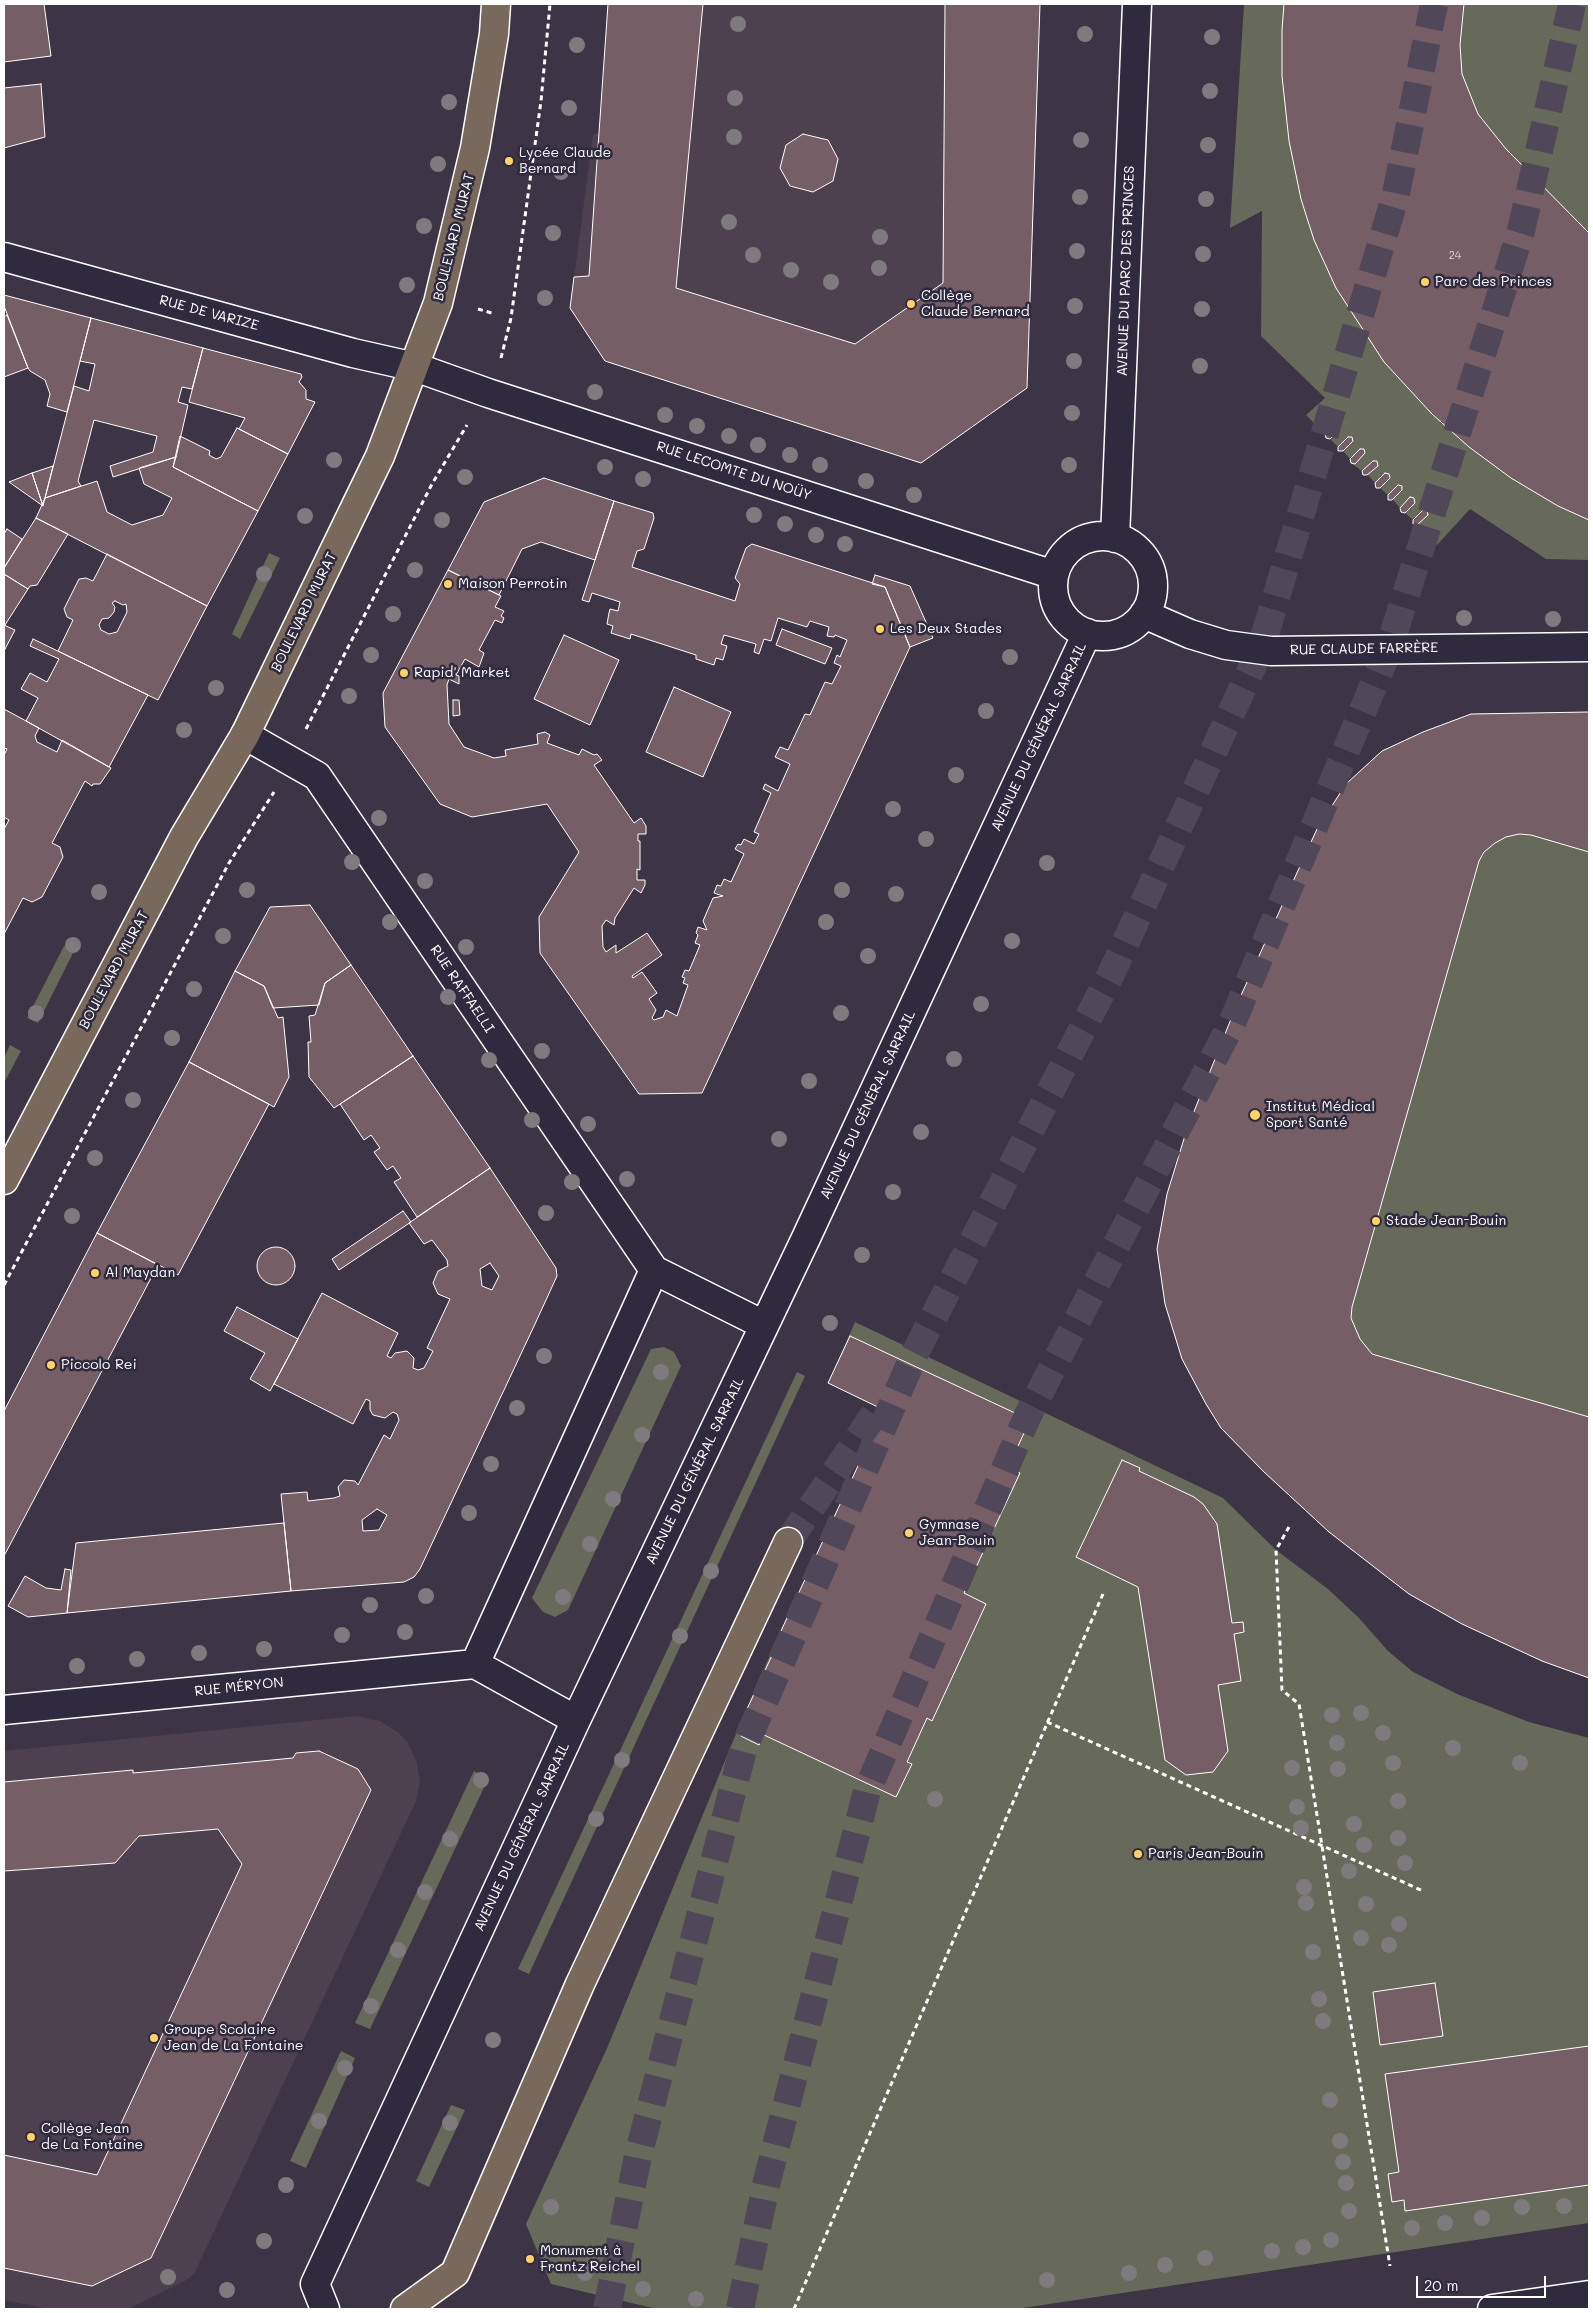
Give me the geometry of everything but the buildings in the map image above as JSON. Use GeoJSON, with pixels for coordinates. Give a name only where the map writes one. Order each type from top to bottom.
{"type":"FeatureCollection","features":[{"type":"Feature","properties":{"kind":"main road","name":"BOULEVARD MURAT"},"geometry":{"type":"LineString","coordinates":[[4,1180],[184,837],[245,735],[380,456],[438,304],[475,148],[494,34],[496,4]]}},
{"type":"Feature","properties":{"kind":"main road"},"geometry":{"type":"LineString","coordinates":[[405,2309],[454,2273],[580,1984],[788,1542]]}},
{"type":"Feature","properties":{"kind":"street","name":"AVENUE DU PARC DES PRINCES"},"geometry":{"type":"LineString","coordinates":[[1116,538],[1137,4]]}},
{"type":"Feature","properties":{"kind":"street","name":"RUE DE VARIZE"},"geometry":{"type":"LineString","coordinates":[[4,257],[353,353],[415,367]]}},
{"type":"Feature","properties":{"kind":"street","name":"RUE LECOMTE DU NOÜY"},"geometry":{"type":"LineString","coordinates":[[415,367],[488,393],[1054,575]]}},
{"type":"Feature","properties":{"kind":"street"},"geometry":{"type":"LineString","coordinates":[[1099,536],[1116,538],[1130,544],[1142,554],[1150,568],[1153,584],[1151,599],[1144,614],[1136,623],[1112,635],[1099,636],[1074,627],[1063,616],[1056,603],[1053,589],[1054,575],[1060,560],[1077,544],[1099,536]]}},
{"type":"Feature","properties":{"kind":"street","name":"RUE CLAUDE FARRÈRE"},"geometry":{"type":"LineString","coordinates":[[1144,614],[1190,634],[1226,645],[1271,650],[1589,647]]}},
{"type":"Feature","properties":{"kind":"street","name":"AVENUE DU GÉNÉRAL SARRAIL"},"geometry":{"type":"LineString","coordinates":[[325,2309],[315,2284],[576,1720],[764,1325],[1087,633]]}},
{"type":"Feature","properties":{"kind":"street","name":"RUE RAFFAELLI"},"geometry":{"type":"LineString","coordinates":[[245,735],[317,776],[654,1270]]}},
{"type":"Feature","properties":{"kind":"street"},"geometry":{"type":"LineString","coordinates":[[576,1720],[475,1664],[654,1270],[764,1325]]}},
{"type":"Feature","properties":{"kind":"street","name":"RUE MÉRYON"},"geometry":{"type":"LineString","coordinates":[[4,1710],[475,1664]]}},
{"type":"Feature","properties":{"kind":"street"},"geometry":{"type":"LineString","coordinates":[[1492,2309],[1589,2295]]}},
{"type":"Feature","properties":{"kind":"path"},"geometry":{"type":"LineString","coordinates":[[501,360],[510,318],[539,111],[550,4]]}},
{"type":"Feature","properties":{"kind":"path"},"geometry":{"type":"LineString","coordinates":[[478,309],[495,314]]}},
{"type":"Feature","properties":{"kind":"path"},"geometry":{"type":"LineString","coordinates":[[306,730],[432,484],[472,418]]}},
{"type":"Feature","properties":{"kind":"path"},"geometry":{"type":"LineString","coordinates":[[4,1285],[229,862],[264,810]]}},
{"type":"Feature","properties":{"kind":"path"},"geometry":{"type":"LineString","coordinates":[[1289,1527],[1276,1550],[1282,1690],[1299,1704],[1390,2266]]}},
{"type":"Feature","properties":{"kind":"path"},"geometry":{"type":"LineString","coordinates":[[794,2309],[1103,1594]]}},
{"type":"Feature","properties":{"kind":"path"},"geometry":{"type":"LineString","coordinates":[[1047,1722],[1423,1891]]}},
{"type":"Feature","properties":{"kind":"shaded area"},"geometry":{"type":"Polygon","coordinates":[[[608,4],[1040,4],[1027,388],[921,463],[605,361],[570,308],[593,135],[599,133],[608,4]]]}},
{"type":"Feature","properties":{"kind":"shaded area","name":"Groupe Scolaire Jean de La Fontaine"},"geometry":{"type":"Polygon","coordinates":[[[357,1716],[380,1721],[399,1733],[408,1743],[417,1763],[420,1782],[416,1801],[194,2274],[185,2281],[128,2309],[48,2309],[4,2300],[4,1751],[357,1716]]]}},
{"type":"Feature","properties":{"kind":"green space","name":"Parc des Princes"},"geometry":{"type":"Polygon","coordinates":[[[1244,4],[1589,4],[1589,560],[1546,559],[1470,509],[1437,545],[1417,525],[1413,524],[1413,520],[1401,512],[1393,500],[1388,500],[1388,495],[1380,488],[1376,488],[1375,483],[1368,475],[1363,475],[1362,471],[1351,463],[1343,451],[1338,451],[1338,447],[1330,439],[1326,438],[1325,434],[1306,415],[1325,398],[1261,336],[1262,211],[1230,228],[1244,4]]]}},
{"type":"Feature","properties":{"kind":"green space"},"geometry":{"type":"Polygon","coordinates":[[[269,553],[280,558],[240,639],[232,634],[269,553]]]}},
{"type":"Feature","properties":{"kind":"green space","name":"Stade Jean-Bouin"},"geometry":{"type":"Polygon","coordinates":[[[1589,712],[1589,1678],[1542,1661],[1462,1624],[1409,1594],[1329,1532],[1264,1472],[1221,1428],[1182,1359],[1165,1304],[1157,1249],[1167,1194],[1187,1130],[1237,1004],[1317,829],[1346,784],[1382,751],[1423,732],[1471,714],[1589,712]]]}},
{"type":"Feature","properties":{"kind":"green space"},"geometry":{"type":"Polygon","coordinates":[[[64,946],[74,951],[38,1023],[27,1018],[64,946]]]}},
{"type":"Feature","properties":{"kind":"green space"},"geometry":{"type":"Polygon","coordinates":[[[10,1045],[21,1051],[4,1083],[4,1058],[10,1045]]]}},
{"type":"Feature","properties":{"kind":"green space","name":"Paris Jean-Bouin"},"geometry":{"type":"Polygon","coordinates":[[[855,1322],[1223,1498],[1276,1550],[1328,1589],[1359,1618],[1388,1651],[1413,1672],[1457,1694],[1529,1722],[1589,1738],[1589,2223],[1016,2309],[657,2309],[551,2284],[526,2224],[608,2046],[773,1648],[884,1410],[828,1383],[855,1322]]]}},
{"type":"Feature","properties":{"kind":"green space"},"geometry":{"type":"Polygon","coordinates":[[[664,1347],[674,1352],[681,1366],[568,1610],[555,1617],[543,1612],[532,1598],[651,1349],[664,1347]]]}},
{"type":"Feature","properties":{"kind":"green space"},"geometry":{"type":"Polygon","coordinates":[[[797,1372],[805,1376],[529,1974],[518,1969],[797,1372]]]}},
{"type":"Feature","properties":{"kind":"green space"},"geometry":{"type":"Polygon","coordinates":[[[474,1771],[488,1779],[370,2029],[355,2023],[474,1771]]]}},
{"type":"Feature","properties":{"kind":"green space"},"geometry":{"type":"Polygon","coordinates":[[[341,2051],[355,2058],[306,2168],[290,2161],[341,2051]]]}},
{"type":"Feature","properties":{"kind":"green space"},"geometry":{"type":"Polygon","coordinates":[[[451,2105],[465,2110],[429,2187],[416,2181],[451,2105]]]}},
{"type":"Feature","properties":{"kind":"tunnel"},"geometry":{"type":"LineString","coordinates":[[607,2309],[638,2156],[743,1750],[914,1355],[1112,972],[1261,648],[1396,194],[1434,4]]}},
{"type":"Feature","properties":{"kind":"tunnel"},"geometry":{"type":"LineString","coordinates":[[740,2309],[767,2181],[867,1791],[1028,1415],[1232,1023],[1389,648],[1521,231],[1572,4]]}},
{"type":"Feature","properties":{"kind":"tunnel"},"geometry":{"type":"LineString","coordinates":[[788,1542],[877,1410]]}},
{"type":"Feature","properties":{"kind":"place","name":"Lycée Claude Bernard"},"geometry":{"type":"Point","coordinates":[509,161]}},
{"type":"Feature","properties":{"kind":"place","name":"Parc des Princes"},"geometry":{"type":"Point","coordinates":[1425,282]}},
{"type":"Feature","properties":{"kind":"place","name":"Collège Claude Bernard"},"geometry":{"type":"Point","coordinates":[911,304]}},
{"type":"Feature","properties":{"kind":"place","name":"Maison Perrotin"},"geometry":{"type":"Point","coordinates":[448,584]}},
{"type":"Feature","properties":{"kind":"place","name":"Les Deux Stades"},"geometry":{"type":"Point","coordinates":[880,629]}},
{"type":"Feature","properties":{"kind":"place","name":"Rapid' Market"},"geometry":{"type":"Point","coordinates":[404,673]}},
{"type":"Feature","properties":{"kind":"place","name":"Institut Médical Sport Santé"},"geometry":{"type":"Point","coordinates":[1255,1115]}},
{"type":"Feature","properties":{"kind":"place","name":"Stade Jean-Bouin"},"geometry":{"type":"Point","coordinates":[1376,1221]}},
{"type":"Feature","properties":{"kind":"place","name":"Al Maydan"},"geometry":{"type":"Point","coordinates":[95,1273]}},
{"type":"Feature","properties":{"kind":"place","name":"Piccolo Rei"},"geometry":{"type":"Point","coordinates":[51,1365]}},
{"type":"Feature","properties":{"kind":"place","name":"Gymnase Jean-Bouin"},"geometry":{"type":"Point","coordinates":[909,1533]}},
{"type":"Feature","properties":{"kind":"place","name":"Paris Jean-Bouin"},"geometry":{"type":"Point","coordinates":[1138,1854]}},
{"type":"Feature","properties":{"kind":"place","name":"Groupe Scolaire Jean de La Fontaine"},"geometry":{"type":"Point","coordinates":[154,2038]}},
{"type":"Feature","properties":{"kind":"place","name":"Collège Jean de La Fontaine"},"geometry":{"type":"Point","coordinates":[31,2137]}},
{"type":"Feature","properties":{"kind":"place","name":"Monument à Frantz Reichel"},"geometry":{"type":"Point","coordinates":[530,2259]}}]}
